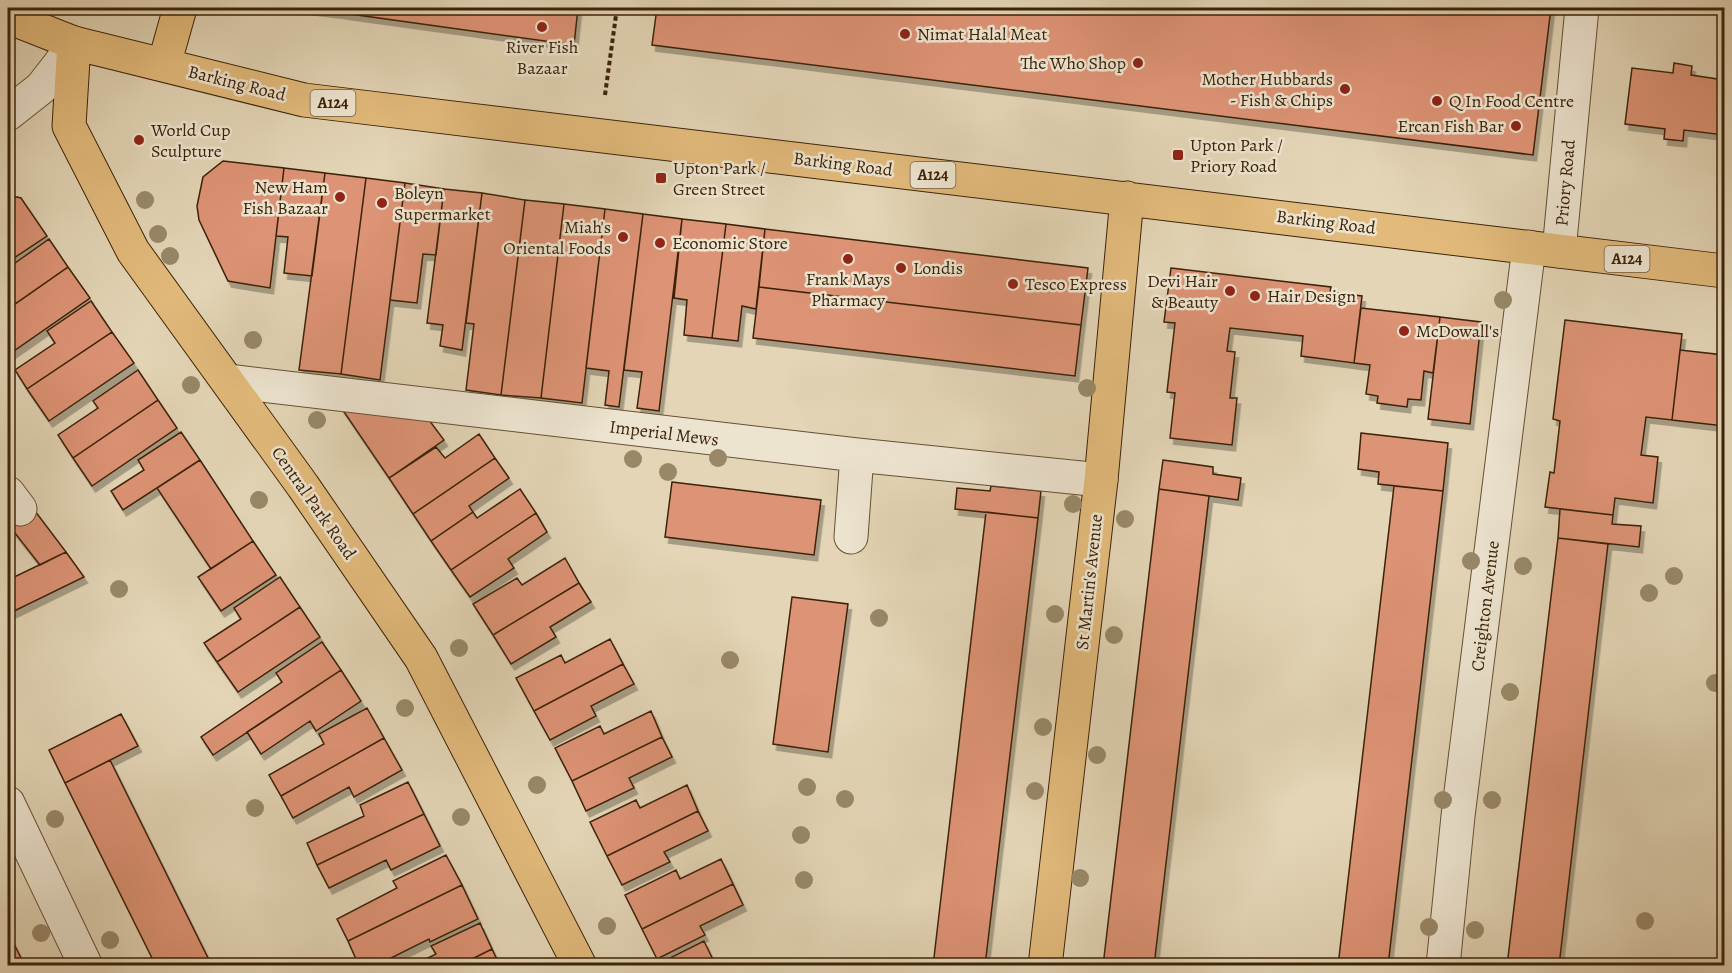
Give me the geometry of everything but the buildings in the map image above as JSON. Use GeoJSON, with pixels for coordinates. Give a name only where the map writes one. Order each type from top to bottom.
{"type":"FeatureCollection","features":[{"type":"Feature","properties":{"kind":"main road"},"geometry":{"type":"LineString","coordinates":[[164,65],[180,8]]}},
{"type":"Feature","properties":{"kind":"main road","name":"Barking Road"},"geometry":{"type":"LineString","coordinates":[[8,17],[74,43],[304,100],[1725,271]]}},
{"type":"Feature","properties":{"kind":"main road","name":"Central Park Road"},"geometry":{"type":"LineString","coordinates":[[74,43],[69,126],[134,251],[303,486],[421,658],[580,966]]}},
{"type":"Feature","properties":{"kind":"main road","name":"St Martin's Avenue"},"geometry":{"type":"LineString","coordinates":[[1045,966],[1101,480],[1127,198]]}},
{"type":"Feature","properties":{"kind":"street","name":"Priory Road"},"geometry":{"type":"LineString","coordinates":[[1544,249],[1582,8]]}},
{"type":"Feature","properties":{"kind":"street"},"geometry":{"type":"LineString","coordinates":[[8,114],[40,88],[74,43]]}},
{"type":"Feature","properties":{"kind":"street","name":"Creighton Avenue"},"geometry":{"type":"LineString","coordinates":[[1443,966],[1458,816],[1544,249]]}},
{"type":"Feature","properties":{"kind":"street","name":"Imperial Mews"},"geometry":{"type":"LineString","coordinates":[[228,381],[857,455],[1101,480]]}},
{"type":"Feature","properties":{"kind":"street"},"geometry":{"type":"LineString","coordinates":[[851,537],[857,455]]}},
{"type":"Feature","properties":{"kind":"street"},"geometry":{"type":"LineString","coordinates":[[8,803],[86,966]]}},
{"type":"Feature","properties":{"kind":"path"},"geometry":{"type":"LineString","coordinates":[[600,135],[617,8]]}},
{"type":"Feature","properties":{"kind":"place","name":"River Fish Bazaar"},"geometry":{"type":"Point","coordinates":[542,27]}},
{"type":"Feature","properties":{"kind":"place","name":"Nimat Halal Meat"},"geometry":{"type":"Point","coordinates":[905,34]}},
{"type":"Feature","properties":{"kind":"place","name":"The Who Shop"},"geometry":{"type":"Point","coordinates":[1138,63]}},
{"type":"Feature","properties":{"kind":"place","name":"Mother Hubbards - Fish & Chips"},"geometry":{"type":"Point","coordinates":[1345,89]}},
{"type":"Feature","properties":{"kind":"place","name":"Q In Food Centre"},"geometry":{"type":"Point","coordinates":[1437,101]}},
{"type":"Feature","properties":{"kind":"place","name":"Ercan Fish Bar"},"geometry":{"type":"Point","coordinates":[1516,126]}},
{"type":"Feature","properties":{"kind":"place","name":"World Cup Sculpture"},"geometry":{"type":"Point","coordinates":[139,140]}},
{"type":"Feature","properties":{"kind":"place","name":"Upton Park / Priory Road"},"geometry":{"type":"Point","coordinates":[1178,155]}},
{"type":"Feature","properties":{"kind":"place","name":"Upton Park / Green Street"},"geometry":{"type":"Point","coordinates":[661,178]}},
{"type":"Feature","properties":{"kind":"place","name":"New Ham Fish Bazaar"},"geometry":{"type":"Point","coordinates":[340,197]}},
{"type":"Feature","properties":{"kind":"place","name":"Boleyn Supermarket"},"geometry":{"type":"Point","coordinates":[382,203]}},
{"type":"Feature","properties":{"kind":"place","name":"Miah's Oriental Foods"},"geometry":{"type":"Point","coordinates":[623,237]}},
{"type":"Feature","properties":{"kind":"place","name":"Economic Store"},"geometry":{"type":"Point","coordinates":[660,243]}},
{"type":"Feature","properties":{"kind":"place","name":"Frank Mays Pharmacy"},"geometry":{"type":"Point","coordinates":[848,259]}},
{"type":"Feature","properties":{"kind":"place","name":"Londis"},"geometry":{"type":"Point","coordinates":[901,268]}},
{"type":"Feature","properties":{"kind":"place","name":"Tesco Express"},"geometry":{"type":"Point","coordinates":[1013,284]}},
{"type":"Feature","properties":{"kind":"place","name":"Devi Hair & Beauty"},"geometry":{"type":"Point","coordinates":[1230,291]}},
{"type":"Feature","properties":{"kind":"place","name":"Hair Design"},"geometry":{"type":"Point","coordinates":[1255,296]}},
{"type":"Feature","properties":{"kind":"place","name":"McDowall's"},"geometry":{"type":"Point","coordinates":[1404,331]}}]}
